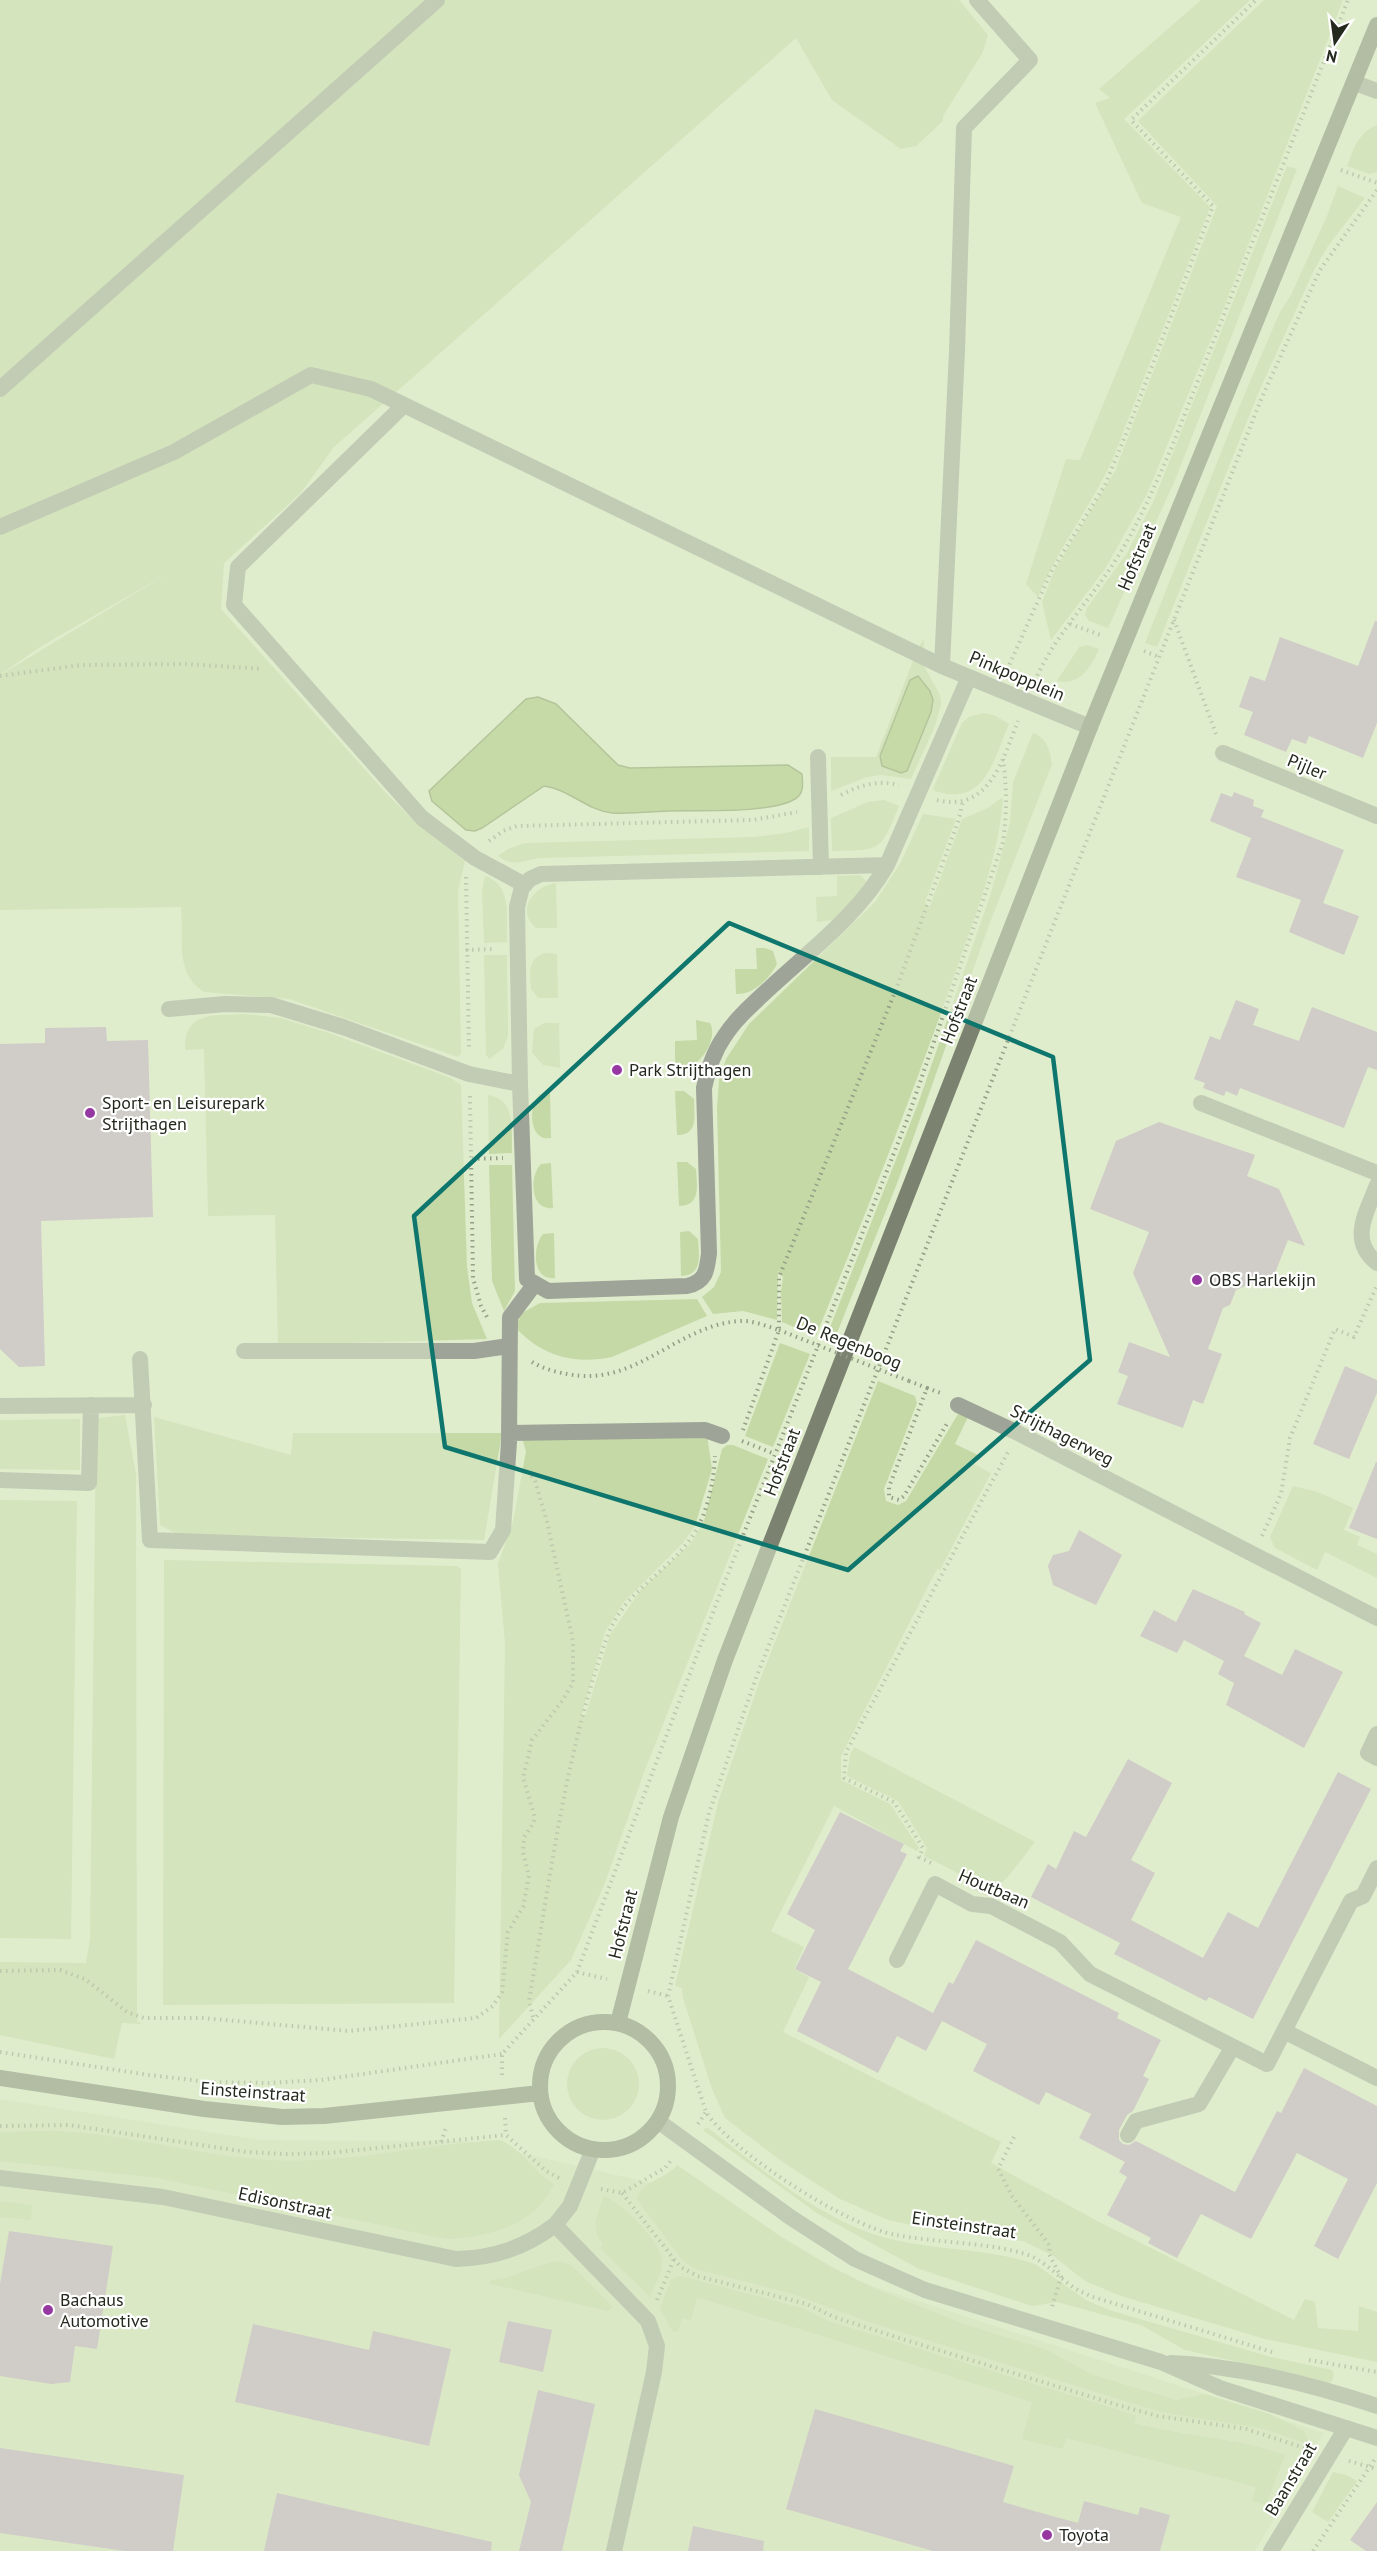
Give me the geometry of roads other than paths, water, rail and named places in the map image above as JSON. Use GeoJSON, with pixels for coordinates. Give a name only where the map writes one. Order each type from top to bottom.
{"type":"FeatureCollection","features":[{"type":"Feature","properties":{"kind":"main road","name":"Hofstraat"},"geometry":{"type":"LineString","coordinates":[[618,2023],[671,1817],[710,1704],[1090,728],[1377,25]]}},
{"type":"Feature","properties":{"kind":"main road"},"geometry":{"type":"LineString","coordinates":[[601,2021],[618,2023],[635,2029],[650,2039],[660,2054],[667,2070],[669,2087],[666,2105],[658,2121],[644,2136],[625,2147],[593,2149],[580,2145],[557,2130],[543,2106],[540,2093],[541,2075],[546,2058],[555,2044],[568,2032],[584,2024],[601,2021]]}},
{"type":"Feature","properties":{"kind":"main road","name":"Einsteinstraat"},"geometry":{"type":"LineString","coordinates":[[0,2078],[204,2109],[282,2117],[324,2116],[540,2093]]}},
{"type":"Feature","properties":{"kind":"street"},"geometry":{"type":"LineString","coordinates":[[0,389],[437,0]]}},
{"type":"Feature","properties":{"kind":"street","name":"Pinkpopplein"},"geometry":{"type":"LineString","coordinates":[[977,0],[1030,60],[964,128],[957,351],[942,666],[1090,728]]}},
{"type":"Feature","properties":{"kind":"street"},"geometry":{"type":"LineString","coordinates":[[1355,83],[1377,91]]}},
{"type":"Feature","properties":{"kind":"street"},"geometry":{"type":"LineString","coordinates":[[0,527],[174,452],[311,375],[371,389],[942,666]]}},
{"type":"Feature","properties":{"kind":"street"},"geometry":{"type":"LineString","coordinates":[[404,405],[238,567],[234,605],[422,818],[475,858],[525,885]]}},
{"type":"Feature","properties":{"kind":"street"},"geometry":{"type":"LineString","coordinates":[[887,865],[541,874],[530,879],[518,896],[517,949],[525,1269],[527,1279],[534,1285],[548,1291],[676,1287],[697,1284],[703,1279],[709,1253],[704,1088],[710,1062],[724,1036],[744,1012],[830,933],[872,890],[887,865],[969,677]]}},
{"type":"Feature","properties":{"kind":"street","name":"Pijler"},"geometry":{"type":"LineString","coordinates":[[1223,753],[1377,816]]}},
{"type":"Feature","properties":{"kind":"street"},"geometry":{"type":"LineString","coordinates":[[818,757],[821,867]]}},
{"type":"Feature","properties":{"kind":"street"},"geometry":{"type":"LineString","coordinates":[[169,1009],[225,1004],[271,1005],[343,1027],[469,1074],[520,1084]]}},
{"type":"Feature","properties":{"kind":"street"},"geometry":{"type":"LineString","coordinates":[[1201,1103],[1377,1173]]}},
{"type":"Feature","properties":{"kind":"street"},"geometry":{"type":"LineString","coordinates":[[1377,1185],[1361,1232],[1362,1245],[1368,1256],[1377,1263]]}},
{"type":"Feature","properties":{"kind":"street"},"geometry":{"type":"LineString","coordinates":[[140,1359],[150,1540],[490,1552],[503,1530],[509,1437],[510,1317],[534,1285]]}},
{"type":"Feature","properties":{"kind":"street"},"geometry":{"type":"LineString","coordinates":[[244,1351],[474,1351],[510,1346]]}},
{"type":"Feature","properties":{"kind":"street"},"geometry":{"type":"LineString","coordinates":[[0,1480],[89,1483],[91,1405]]}},
{"type":"Feature","properties":{"kind":"street"},"geometry":{"type":"LineString","coordinates":[[0,1406],[144,1405]]}},
{"type":"Feature","properties":{"kind":"street","name":"Strijthagerweg"},"geometry":{"type":"LineString","coordinates":[[958,1406],[1018,1433],[1377,1618]]}},
{"type":"Feature","properties":{"kind":"street"},"geometry":{"type":"LineString","coordinates":[[509,1437],[705,1430],[722,1436]]}},
{"type":"Feature","properties":{"kind":"street"},"geometry":{"type":"LineString","coordinates":[[1377,1734],[1368,1753],[1377,1758]]}},
{"type":"Feature","properties":{"kind":"street","name":"Houtbaan"},"geometry":{"type":"LineString","coordinates":[[897,1960],[935,1884],[972,1904],[991,1906],[1060,1942],[1090,1974],[1232,2048],[1268,2064],[1351,1901],[1363,1896],[1377,1868]]}},
{"type":"Feature","properties":{"kind":"street"},"geometry":{"type":"LineString","coordinates":[[1284,2031],[1377,2078]]}},
{"type":"Feature","properties":{"kind":"street"},"geometry":{"type":"LineString","coordinates":[[1128,2135],[1136,2121],[1199,2104],[1232,2048]]}},
{"type":"Feature","properties":{"kind":"street"},"geometry":{"type":"LineString","coordinates":[[658,2121],[790,2217],[855,2259],[925,2290],[1161,2362],[1220,2388],[1377,2438]]}},
{"type":"Feature","properties":{"kind":"street","name":"Edisonstraat"},"geometry":{"type":"LineString","coordinates":[[0,2178],[163,2197],[456,2259],[487,2257],[503,2253],[540,2236],[555,2225],[570,2206],[593,2149]]}},
{"type":"Feature","properties":{"kind":"street"},"geometry":{"type":"LineString","coordinates":[[555,2225],[648,2321],[657,2346],[656,2360],[614,2551]]}},
{"type":"Feature","properties":{"kind":"street"},"geometry":{"type":"LineString","coordinates":[[1161,2362],[1204,2364],[1270,2376],[1377,2406]]}},
{"type":"Feature","properties":{"kind":"street","name":"Baanstraat"},"geometry":{"type":"LineString","coordinates":[[1271,2551],[1346,2428]]}},
{"type":"Feature","properties":{"kind":"place","name":"Park Strijthagen"},"geometry":{"type":"Point","coordinates":[617,1070]}},
{"type":"Feature","properties":{"kind":"place","name":"Sport- en Leisurepark Strijthagen"},"geometry":{"type":"Point","coordinates":[90,1113]}},
{"type":"Feature","properties":{"kind":"place","name":"OBS Harlekijn"},"geometry":{"type":"Point","coordinates":[1197,1280]}},
{"type":"Feature","properties":{"kind":"place","name":"Bachaus Automotive"},"geometry":{"type":"Point","coordinates":[48,2310]}},
{"type":"Feature","properties":{"kind":"place","name":"Toyota"},"geometry":{"type":"Point","coordinates":[1047,2535]}}]}
